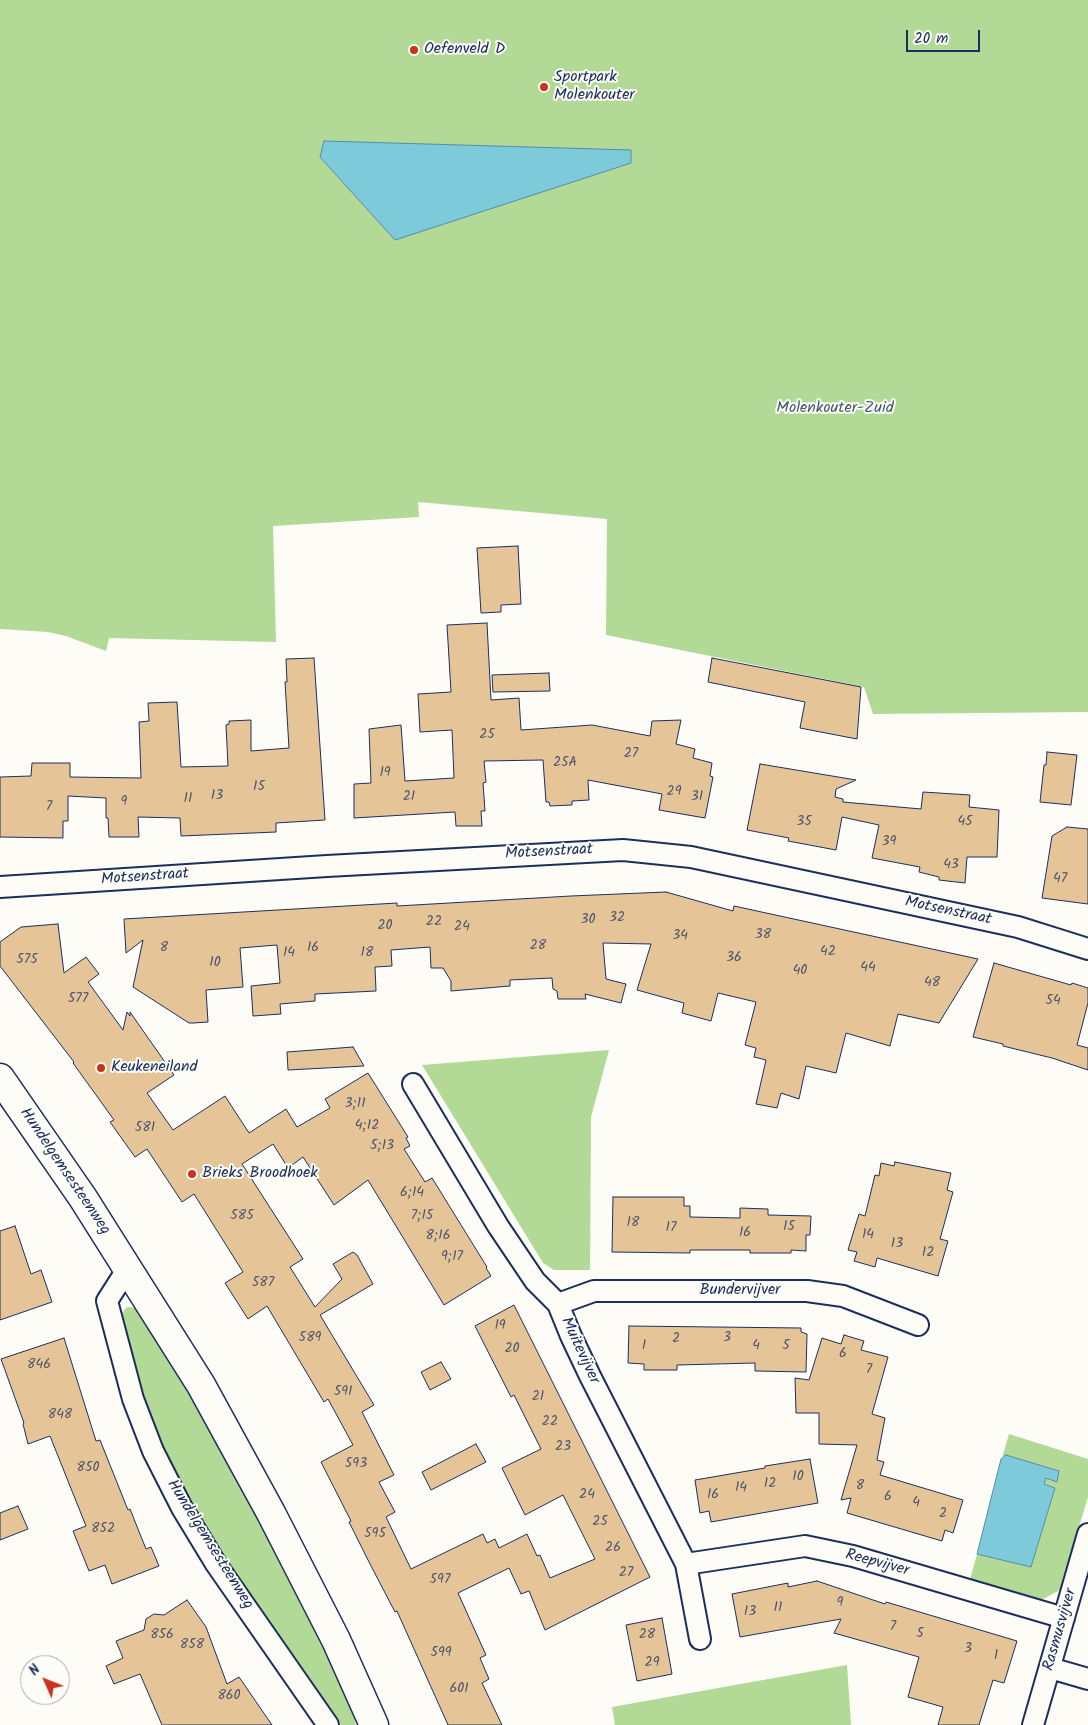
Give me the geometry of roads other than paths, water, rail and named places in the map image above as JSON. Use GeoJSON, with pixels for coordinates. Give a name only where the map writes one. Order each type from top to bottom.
{"type":"FeatureCollection","features":[{"type":"Feature","properties":{"kind":"main road","name":"Hundelgemsesteenweg"},"geometry":{"type":"LineString","coordinates":[[0,1078],[83,1198],[201,1385],[336,1640],[374,1725]]}},
{"type":"Feature","properties":{"kind":"street","name":"Motsenstraat"},"geometry":{"type":"LineString","coordinates":[[0,888],[336,865],[623,850],[684,856],[766,873],[1018,927],[1088,949]]}},
{"type":"Feature","properties":{"kind":"street","name":"Muitevijver"},"geometry":{"type":"LineString","coordinates":[[413,1084],[498,1226],[535,1281],[558,1304],[590,1376],[686,1564],[700,1639]]}},
{"type":"Feature","properties":{"kind":"street","name":"Hundelgemsesteenweg"},"geometry":{"type":"LineString","coordinates":[[128,1268],[107,1301],[133,1399],[153,1451],[182,1508],[216,1564],[328,1725]]}},
{"type":"Feature","properties":{"kind":"street","name":"Bundervijver"},"geometry":{"type":"LineString","coordinates":[[558,1304],[594,1291],[807,1291],[844,1296],[918,1325]]}},
{"type":"Feature","properties":{"kind":"street","name":"Rasmusvijver"},"geometry":{"type":"LineString","coordinates":[[1033,1725],[1088,1534]]}},
{"type":"Feature","properties":{"kind":"street","name":"Reepvijver"},"geometry":{"type":"LineString","coordinates":[[686,1564],[804,1546],[853,1556],[1064,1618]]}},
{"type":"Feature","properties":{"kind":"street"},"geometry":{"type":"LineString","coordinates":[[1050,1668],[1088,1679]]}},
{"type":"Feature","properties":{"kind":"water"},"geometry":{"type":"Polygon","coordinates":[[[324,141],[631,150],[631,163],[395,240],[320,157],[324,141]]]}},
{"type":"Feature","properties":{"kind":"water"},"geometry":{"type":"Polygon","coordinates":[[[1006,1455],[1059,1471],[1057,1482],[1046,1478],[1044,1484],[1055,1488],[1031,1567],[977,1554],[1001,1459],[1006,1455]]]}},
{"type":"Feature","properties":{"kind":"place","name":"Oefenveld D"},"geometry":{"type":"Point","coordinates":[414,50]}},
{"type":"Feature","properties":{"kind":"place","name":"Sportpark Molenkouter"},"geometry":{"type":"Point","coordinates":[544,87]}},
{"type":"Feature","properties":{"kind":"place","name":"Keukeneiland"},"geometry":{"type":"Point","coordinates":[101,1068]}},
{"type":"Feature","properties":{"kind":"place","name":"Brieks Broodhoek"},"geometry":{"type":"Point","coordinates":[192,1174]}},
{"type":"Feature","properties":{"kind":"park label","name":"Molenkouter-Zuid"},"geometry":{"type":"Point","coordinates":[835,409]}}]}
